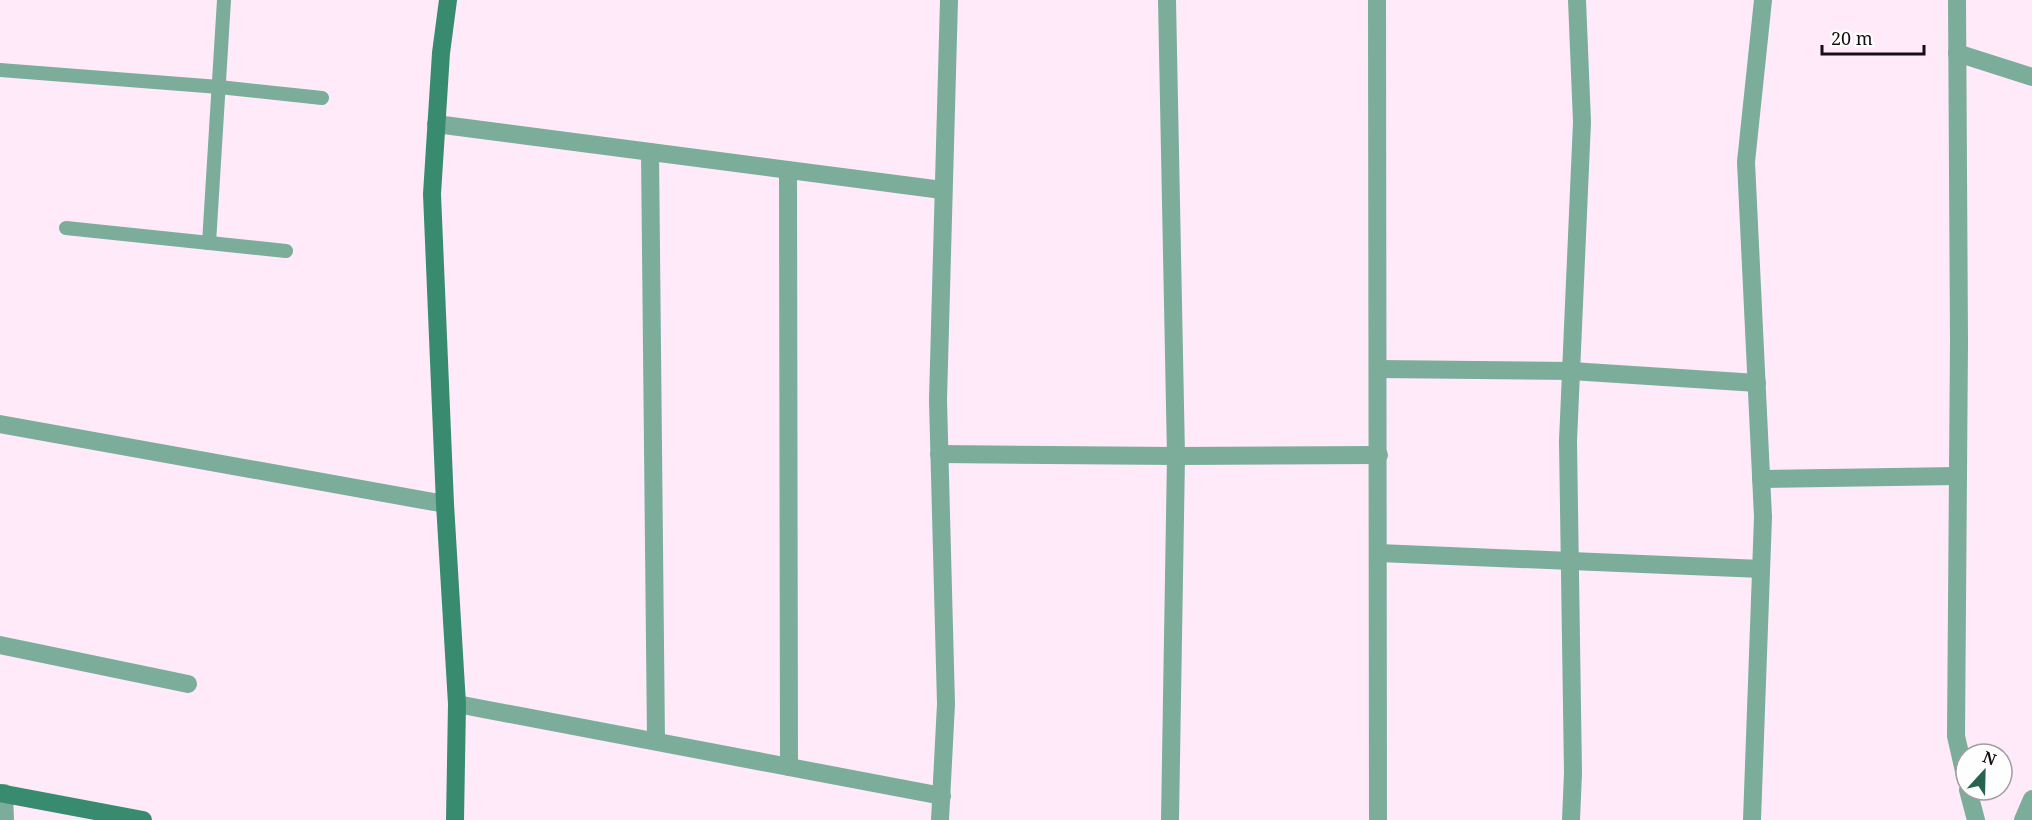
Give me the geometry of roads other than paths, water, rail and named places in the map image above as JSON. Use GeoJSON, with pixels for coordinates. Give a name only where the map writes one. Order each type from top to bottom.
{"type":"FeatureCollection","features":[{"type":"Feature","properties":{"kind":"street"},"geometry":{"type":"LineString","coordinates":[[448,0],[441,53],[432,194],[445,504],[457,704],[454,820]]}},
{"type":"Feature","properties":{"kind":"street"},"geometry":{"type":"LineString","coordinates":[[940,820],[946,704],[938,400],[949,0]]}},
{"type":"Feature","properties":{"kind":"street"},"geometry":{"type":"LineString","coordinates":[[1167,0],[1176,456],[1170,820]]}},
{"type":"Feature","properties":{"kind":"street"},"geometry":{"type":"LineString","coordinates":[[1377,0],[1378,820]]}},
{"type":"Feature","properties":{"kind":"street"},"geometry":{"type":"LineString","coordinates":[[1571,820],[1574,773],[1568,441],[1582,122],[1577,0]]}},
{"type":"Feature","properties":{"kind":"street"},"geometry":{"type":"LineString","coordinates":[[1752,820],[1763,517],[1746,162],[1763,0]]}},
{"type":"Feature","properties":{"kind":"street"},"geometry":{"type":"LineString","coordinates":[[1957,0],[1957,742]]}},
{"type":"Feature","properties":{"kind":"street"},"geometry":{"type":"LineString","coordinates":[[1957,53],[2032,76]]}},
{"type":"Feature","properties":{"kind":"street"},"geometry":{"type":"LineString","coordinates":[[436,124],[942,190]]}},
{"type":"Feature","properties":{"kind":"street"},"geometry":{"type":"LineString","coordinates":[[650,152],[656,741]]}},
{"type":"Feature","properties":{"kind":"street"},"geometry":{"type":"LineString","coordinates":[[788,170],[789,767]]}},
{"type":"Feature","properties":{"kind":"street"},"geometry":{"type":"LineString","coordinates":[[1379,369],[1571,371],[1757,383]]}},
{"type":"Feature","properties":{"kind":"street"},"geometry":{"type":"LineString","coordinates":[[0,424],[445,504]]}},
{"type":"Feature","properties":{"kind":"street"},"geometry":{"type":"LineString","coordinates":[[939,454],[1176,456],[1379,454]]}},
{"type":"Feature","properties":{"kind":"street"},"geometry":{"type":"LineString","coordinates":[[1761,479],[1958,476]]}},
{"type":"Feature","properties":{"kind":"street"},"geometry":{"type":"LineString","coordinates":[[1379,553],[1761,569]]}},
{"type":"Feature","properties":{"kind":"street"},"geometry":{"type":"LineString","coordinates":[[0,645],[188,684]]}},
{"type":"Feature","properties":{"kind":"street"},"geometry":{"type":"LineString","coordinates":[[457,704],[942,796]]}},
{"type":"Feature","properties":{"kind":"street"},"geometry":{"type":"LineString","coordinates":[[5,820],[2,793],[143,820]]}},
{"type":"Feature","properties":{"kind":"street"},"geometry":{"type":"LineString","coordinates":[[2023,820],[2032,799]]}},
{"type":"Feature","properties":{"kind":"street"},"geometry":{"type":"LineString","coordinates":[[1971,802],[1976,820]]}},
{"type":"Feature","properties":{"kind":"lane"},"geometry":{"type":"LineString","coordinates":[[209,243],[224,0]]}},
{"type":"Feature","properties":{"kind":"lane"},"geometry":{"type":"LineString","coordinates":[[0,70],[219,87],[322,98]]}},
{"type":"Feature","properties":{"kind":"lane"},"geometry":{"type":"LineString","coordinates":[[66,228],[286,251]]}}]}
